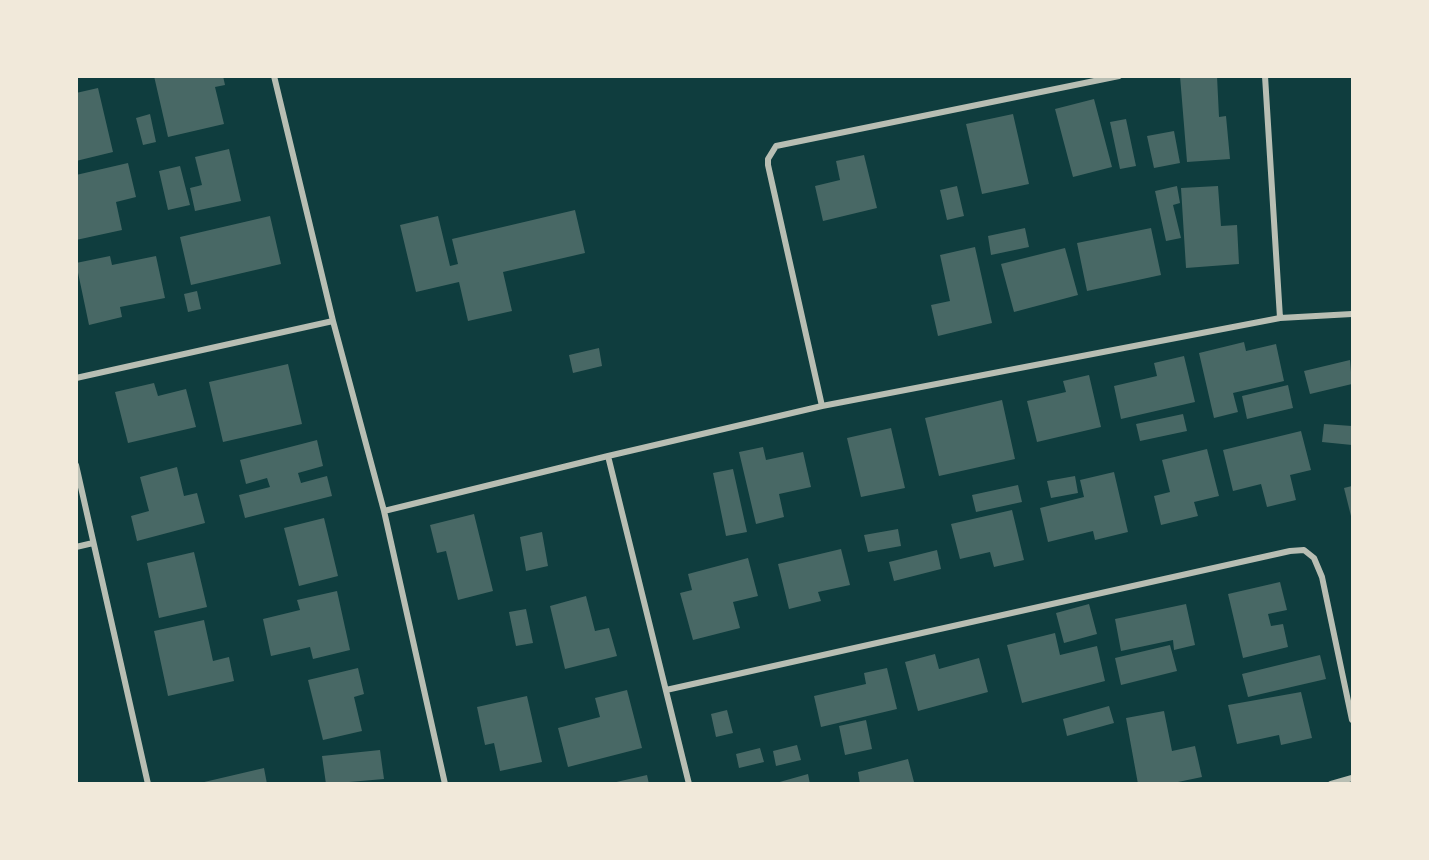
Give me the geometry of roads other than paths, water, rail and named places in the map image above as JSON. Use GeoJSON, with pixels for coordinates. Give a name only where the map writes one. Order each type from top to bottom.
{"type":"FeatureCollection","features":[{"type":"Feature","properties":{"kind":"street"},"geometry":{"type":"LineString","coordinates":[[274,76],[333,321],[384,512],[446,783]]}},
{"type":"Feature","properties":{"kind":"street"},"geometry":{"type":"LineString","coordinates":[[822,406],[768,165],[768,159],[776,146],[1119,76]]}},
{"type":"Feature","properties":{"kind":"street"},"geometry":{"type":"LineString","coordinates":[[1265,76],[1280,318]]}},
{"type":"Feature","properties":{"kind":"street"},"geometry":{"type":"LineString","coordinates":[[384,512],[822,406],[1280,318],[1353,314]]}},
{"type":"Feature","properties":{"kind":"street"},"geometry":{"type":"LineString","coordinates":[[76,378],[333,321]]}},
{"type":"Feature","properties":{"kind":"street"},"geometry":{"type":"LineString","coordinates":[[608,456],[689,783]]}},
{"type":"Feature","properties":{"kind":"street"},"geometry":{"type":"LineString","coordinates":[[76,465],[148,783]]}},
{"type":"Feature","properties":{"kind":"street"},"geometry":{"type":"LineString","coordinates":[[76,547],[93,543]]}},
{"type":"Feature","properties":{"kind":"street"},"geometry":{"type":"LineString","coordinates":[[666,690],[1290,551],[1304,550],[1314,558],[1322,576],[1353,720]]}},
{"type":"Feature","properties":{"kind":"street"},"geometry":{"type":"LineString","coordinates":[[1331,783],[1353,778]]}}]}
